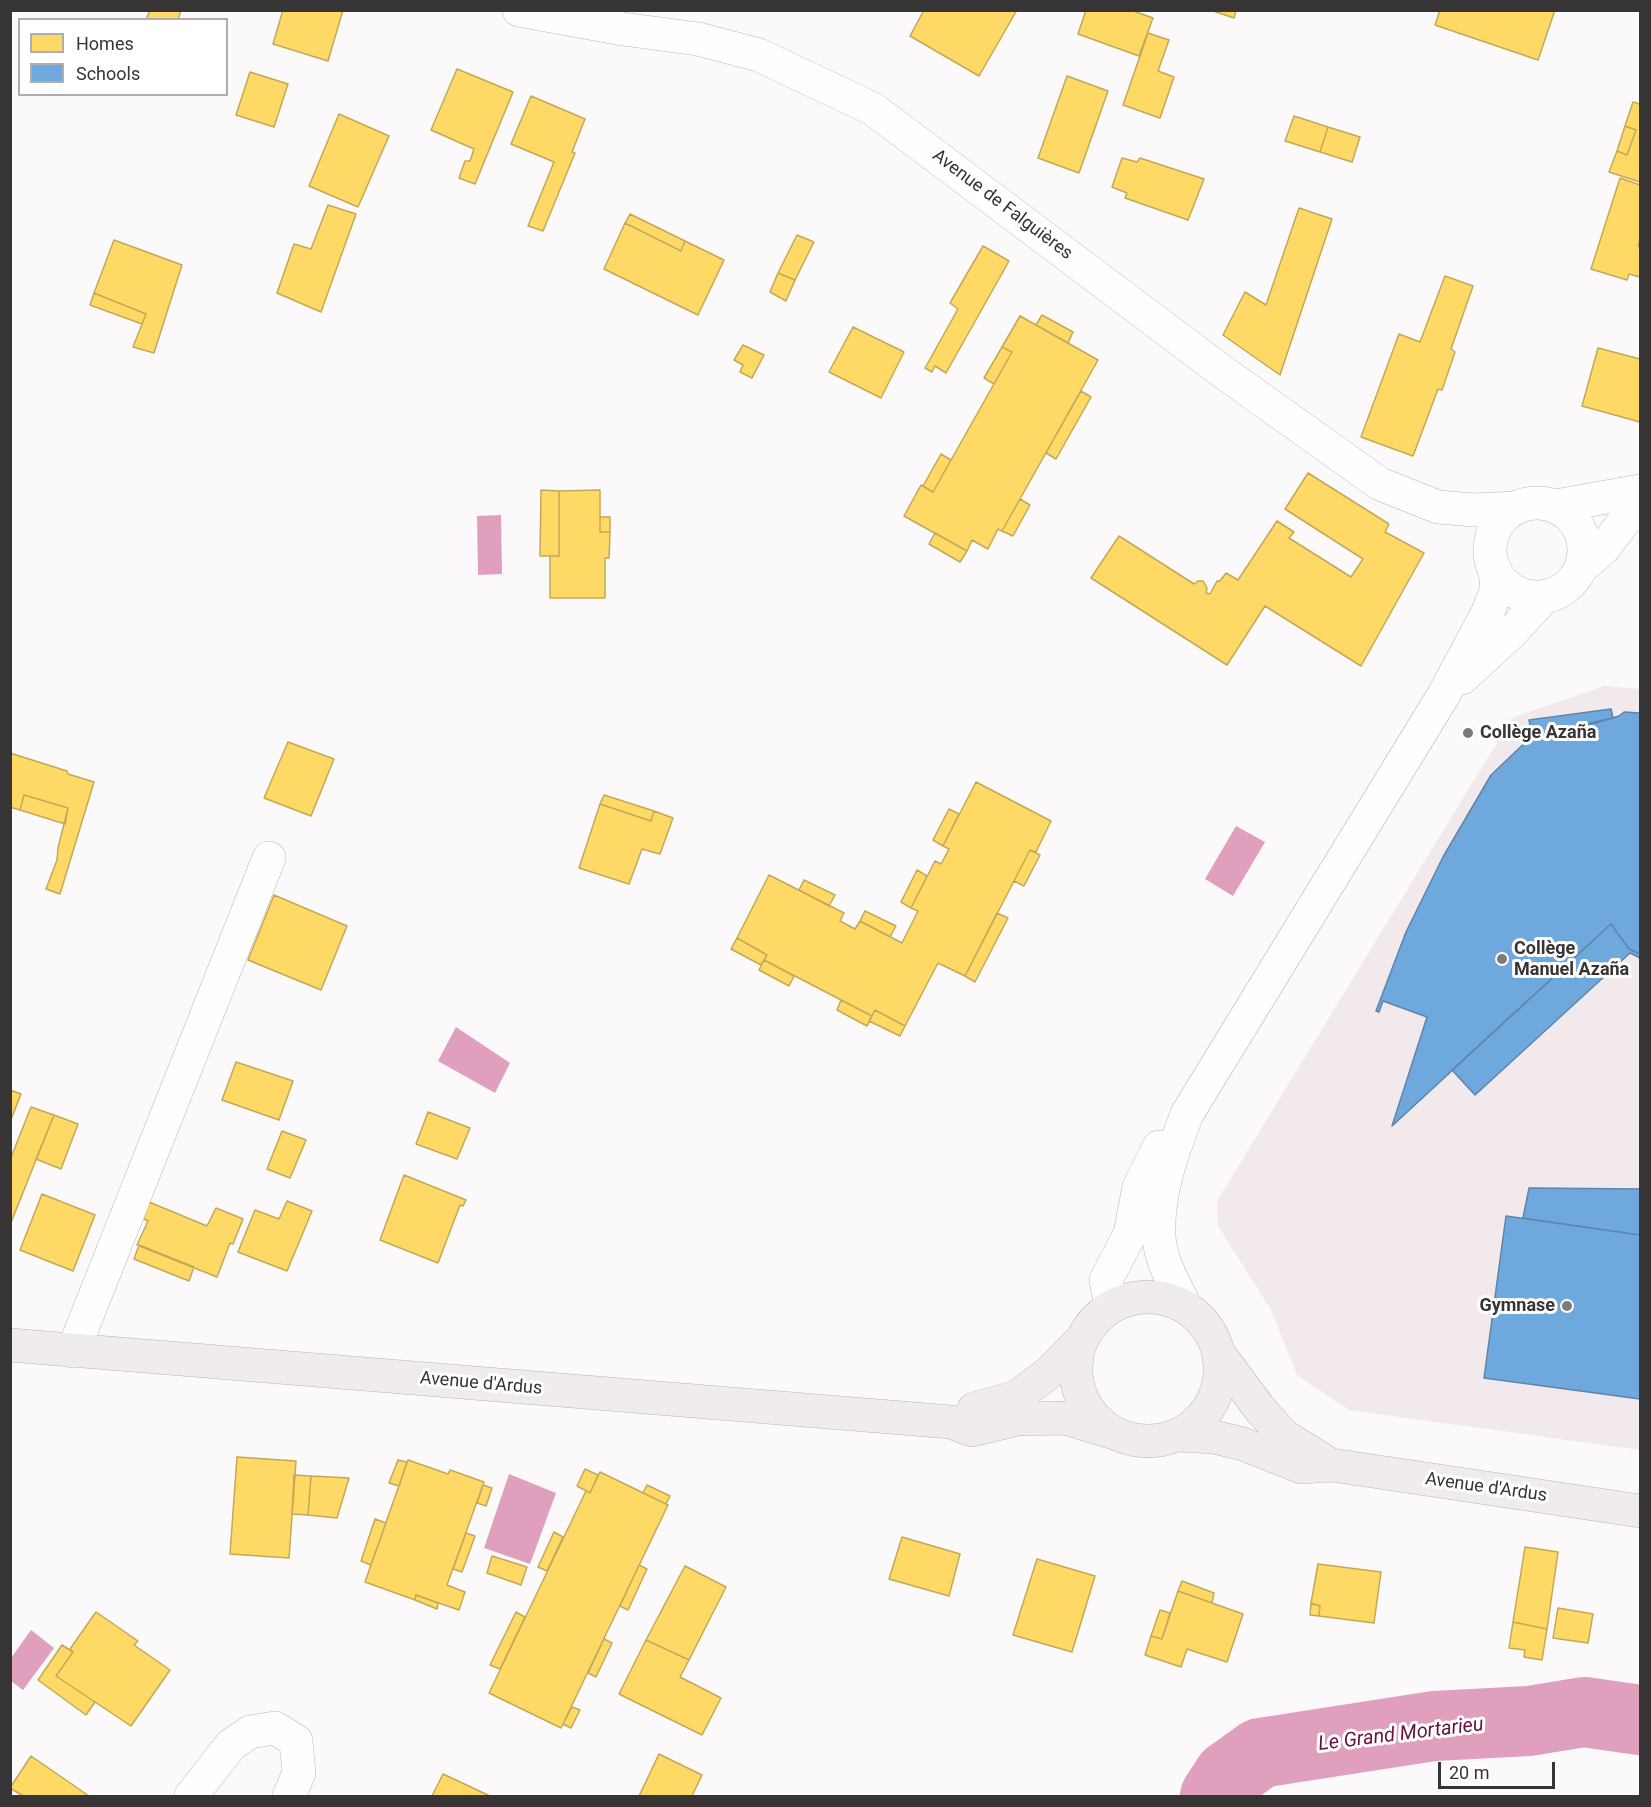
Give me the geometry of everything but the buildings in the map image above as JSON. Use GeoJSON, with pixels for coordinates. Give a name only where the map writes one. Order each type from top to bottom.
{"type":"FeatureCollection","features":[{"type":"Feature","properties":{"kind":"main road"},"geometry":{"type":"LineString","coordinates":[[951,1422],[970,1410],[1017,1396],[1050,1372],[1083,1338],[1095,1321],[1111,1307],[1129,1299],[1148,1297],[1167,1299],[1185,1306],[1203,1322],[1213,1337],[1219,1354],[1220,1378],[1212,1402],[1198,1421],[1178,1435],[1157,1441],[1135,1440],[1114,1433],[1096,1420],[1084,1402],[1077,1382],[1077,1360],[1083,1338]]}},
{"type":"Feature","properties":{"kind":"main road","name":"Avenue d'Ardus"},"geometry":{"type":"LineString","coordinates":[[10,1345],[951,1422],[972,1430],[1018,1419],[1065,1418],[1114,1433]]}},
{"type":"Feature","properties":{"kind":"main road","name":"Avenue d'Ardus"},"geometry":{"type":"LineString","coordinates":[[1219,1354],[1260,1409],[1284,1436],[1332,1466]]}},
{"type":"Feature","properties":{"kind":"main road","name":"Avenue d'Ardus"},"geometry":{"type":"LineString","coordinates":[[1178,1435],[1214,1437],[1243,1444],[1301,1467],[1332,1466],[1641,1510]]}},
{"type":"Feature","properties":{"kind":"street","name":"Avenue de Falguières"},"geometry":{"type":"LineString","coordinates":[[519,10],[629,20],[759,55],[873,109],[1223,372],[1380,484],[1438,507],[1474,510],[1516,508]]}},
{"type":"Feature","properties":{"kind":"street"},"geometry":{"type":"LineString","coordinates":[[1556,506],[1641,491]]}},
{"type":"Feature","properties":{"kind":"street"},"geometry":{"type":"LineString","coordinates":[[1185,1306],[1168,1272],[1159,1238],[1162,1185],[1187,1114],[1443,696],[1488,612],[1497,589],[1491,541],[1496,527],[1516,508],[1529,503],[1556,506],[1568,513],[1584,539],[1581,568]]}},
{"type":"Feature","properties":{"kind":"street","name":"Avenue de Falguières"},"geometry":{"type":"LineString","coordinates":[[1438,507],[1482,542],[1492,562]]}},
{"type":"Feature","properties":{"kind":"street"},"geometry":{"type":"LineString","coordinates":[[1443,696],[1512,632],[1545,597],[1560,591],[1572,581],[1581,568],[1603,549],[1625,520],[1641,507]]}},
{"type":"Feature","properties":{"kind":"street"},"geometry":{"type":"LineString","coordinates":[[1492,562],[1503,583],[1515,592],[1545,597]]}},
{"type":"Feature","properties":{"kind":"street"},"geometry":{"type":"LineString","coordinates":[[73,1351],[269,858]]}},
{"type":"Feature","properties":{"kind":"street"},"geometry":{"type":"LineString","coordinates":[[1111,1307],[1106,1280],[1130,1234],[1139,1187],[1166,1134],[1187,1114]]}},
{"type":"Feature","properties":{"kind":"street"},"geometry":{"type":"LineString","coordinates":[[191,1797],[231,1744],[250,1732],[275,1728],[296,1741],[299,1773],[288,1797]]}},
{"type":"Feature","properties":{"kind":"shaded area"},"geometry":{"type":"Polygon","coordinates":[[[501,515],[502,574],[478,575],[477,516],[501,515]]]}},
{"type":"Feature","properties":{"kind":"shaded area","name":"Collège Manuel Azaña"},"geometry":{"type":"Polygon","coordinates":[[[1604,686],[1640,689],[1640,1450],[1349,1410],[1297,1375],[1271,1310],[1218,1226],[1217,1201],[1512,718],[1604,686]]]}},
{"type":"Feature","properties":{"kind":"shaded area"},"geometry":{"type":"Polygon","coordinates":[[[1236,826],[1265,842],[1233,896],[1205,879],[1236,826]]]}},
{"type":"Feature","properties":{"kind":"shaded area"},"geometry":{"type":"Polygon","coordinates":[[[456,1027],[510,1063],[495,1093],[438,1061],[456,1027]]]}},
{"type":"Feature","properties":{"kind":"shaded area"},"geometry":{"type":"Polygon","coordinates":[[[509,1474],[556,1493],[530,1564],[484,1548],[509,1474]]]}},
{"type":"Feature","properties":{"kind":"shaded area"},"geometry":{"type":"Polygon","coordinates":[[[31,1630],[54,1648],[23,1690],[11,1681],[11,1658],[31,1630]]]}},
{"type":"Feature","properties":{"kind":"waterway","name":"Le Grand Mortarieu"},"geometry":{"type":"LineString","coordinates":[[1215,1796],[1228,1776],[1260,1753],[1434,1726],[1529,1721],[1584,1712],[1640,1720]]}},
{"type":"Feature","properties":{"kind":"place","name":"Collège Azaña"},"geometry":{"type":"Point","coordinates":[1468,733]}},
{"type":"Feature","properties":{"kind":"place","name":"Collège Manuel Azaña"},"geometry":{"type":"Point","coordinates":[1502,959]}},
{"type":"Feature","properties":{"kind":"place","name":"Gymnase"},"geometry":{"type":"Point","coordinates":[1567,1306]}}]}
